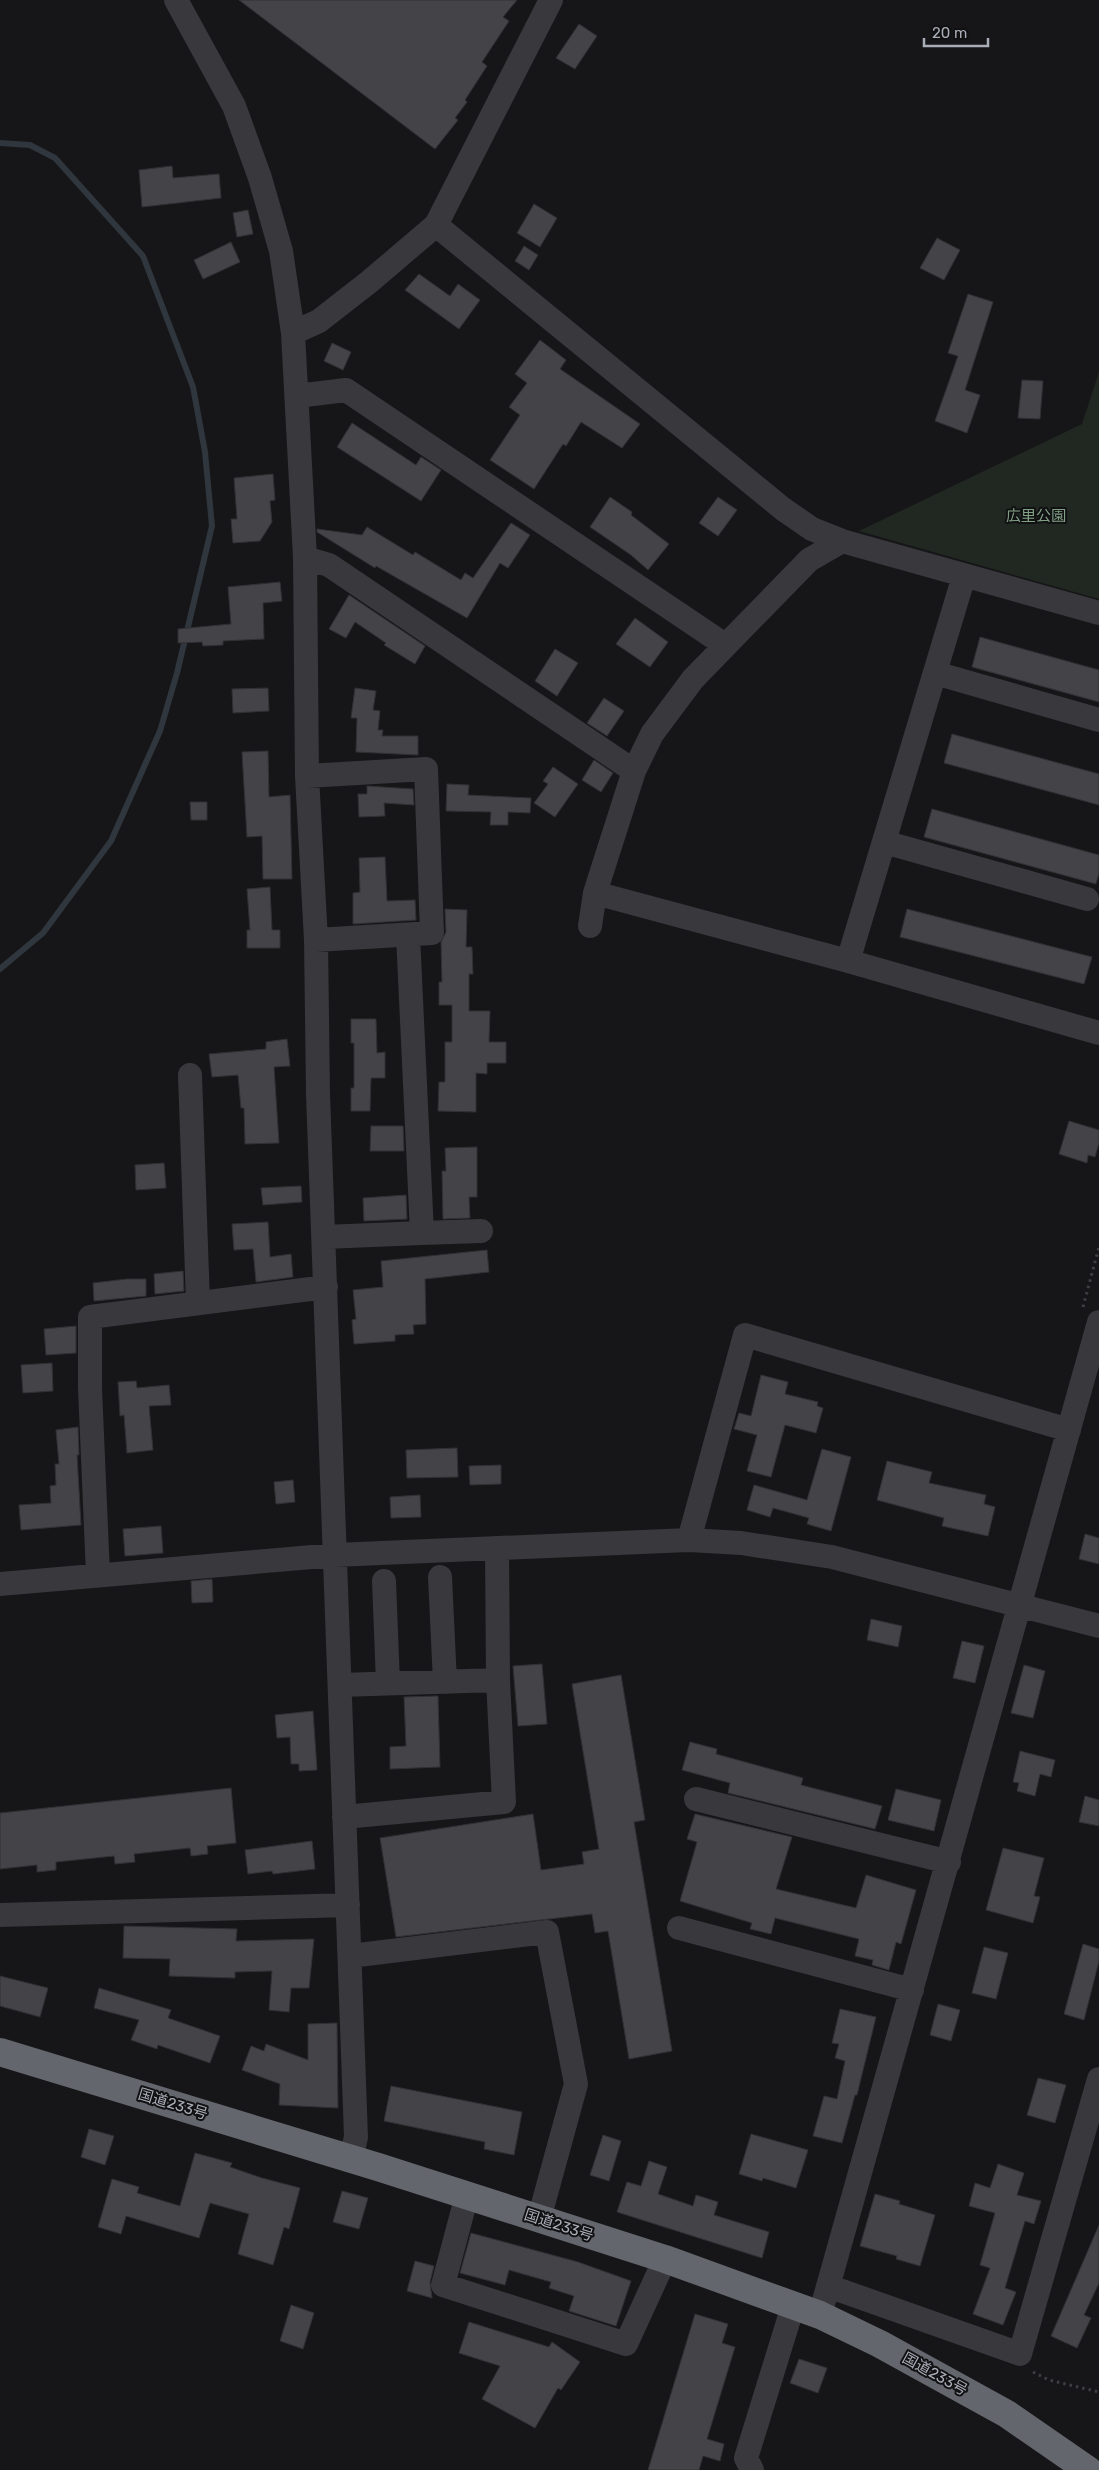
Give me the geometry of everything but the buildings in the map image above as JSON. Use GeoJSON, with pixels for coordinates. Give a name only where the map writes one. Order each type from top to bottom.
{"type":"FeatureCollection","features":[{"type":"Feature","properties":{"kind":"highway","name":"国道233号"},"geometry":{"type":"LineString","coordinates":[[0,2052],[351,2158],[539,2218],[665,2259],[820,2315],[880,2344],[1007,2414],[1088,2470]]}},
{"type":"Feature","properties":{"kind":"street"},"geometry":{"type":"LineString","coordinates":[[176,0],[234,106],[260,178],[281,251],[293,333],[305,558],[307,776],[316,940],[318,1094],[356,2137],[351,2158]]}},
{"type":"Feature","properties":{"kind":"street"},"geometry":{"type":"LineString","coordinates":[[293,333],[319,320],[369,282],[436,225],[551,0]]}},
{"type":"Feature","properties":{"kind":"street"},"geometry":{"type":"LineString","coordinates":[[436,225],[783,508],[812,529],[842,540],[964,576],[1099,613]]}},
{"type":"Feature","properties":{"kind":"street"},"geometry":{"type":"LineString","coordinates":[[297,396],[346,390],[725,645]]}},
{"type":"Feature","properties":{"kind":"street"},"geometry":{"type":"LineString","coordinates":[[590,926],[595,893],[634,771],[652,734],[693,679],[725,645],[809,560],[842,540]]}},
{"type":"Feature","properties":{"kind":"street"},"geometry":{"type":"LineString","coordinates":[[305,558],[329,564],[634,771]]}},
{"type":"Feature","properties":{"kind":"street"},"geometry":{"type":"LineString","coordinates":[[848,961],[964,576]]}},
{"type":"Feature","properties":{"kind":"street"},"geometry":{"type":"LineString","coordinates":[[935,673],[1099,720]]}},
{"type":"Feature","properties":{"kind":"street"},"geometry":{"type":"LineString","coordinates":[[307,776],[426,769],[432,933],[316,940]]}},
{"type":"Feature","properties":{"kind":"street"},"geometry":{"type":"LineString","coordinates":[[884,842],[1088,899]]}},
{"type":"Feature","properties":{"kind":"street"},"geometry":{"type":"LineString","coordinates":[[595,893],[848,961],[1099,1034]]}},
{"type":"Feature","properties":{"kind":"street"},"geometry":{"type":"LineString","coordinates":[[408,935],[422,1233]]}},
{"type":"Feature","properties":{"kind":"street"},"geometry":{"type":"LineString","coordinates":[[190,1075],[198,1303]]}},
{"type":"Feature","properties":{"kind":"street"},"geometry":{"type":"LineString","coordinates":[[324,1237],[481,1231]]}},
{"type":"Feature","properties":{"kind":"street"},"geometry":{"type":"LineString","coordinates":[[98,1575],[90,1388],[90,1317],[326,1287]]}},
{"type":"Feature","properties":{"kind":"street"},"geometry":{"type":"LineString","coordinates":[[820,2315],[1069,1430],[1090,1317]]}},
{"type":"Feature","properties":{"kind":"street"},"geometry":{"type":"LineString","coordinates":[[689,1540],[745,1335],[1069,1430]]}},
{"type":"Feature","properties":{"kind":"street"},"geometry":{"type":"LineString","coordinates":[[0,1584],[335,1555],[689,1540],[740,1543],[832,1557],[1099,1626]]}},
{"type":"Feature","properties":{"kind":"street"},"geometry":{"type":"LineString","coordinates":[[344,1818],[504,1802],[498,1680],[497,1548]]}},
{"type":"Feature","properties":{"kind":"street"},"geometry":{"type":"LineString","coordinates":[[440,1577],[445,1682]]}},
{"type":"Feature","properties":{"kind":"street"},"geometry":{"type":"LineString","coordinates":[[384,1581],[388,1683]]}},
{"type":"Feature","properties":{"kind":"street"},"geometry":{"type":"LineString","coordinates":[[340,1685],[498,1680]]}},
{"type":"Feature","properties":{"kind":"street"},"geometry":{"type":"LineString","coordinates":[[696,1799],[949,1862]]}},
{"type":"Feature","properties":{"kind":"street"},"geometry":{"type":"LineString","coordinates":[[0,1915],[348,1905]]}},
{"type":"Feature","properties":{"kind":"street"},"geometry":{"type":"LineString","coordinates":[[679,1928],[912,1990]]}},
{"type":"Feature","properties":{"kind":"street"},"geometry":{"type":"LineString","coordinates":[[350,1956],[547,1932],[576,2084],[539,2218]]}},
{"type":"Feature","properties":{"kind":"street"},"geometry":{"type":"LineString","coordinates":[[828,2286],[1020,2354],[1099,2079]]}},
{"type":"Feature","properties":{"kind":"street"},"geometry":{"type":"LineString","coordinates":[[467,2195],[443,2285],[452,2288],[626,2344],[665,2259]]}},
{"type":"Feature","properties":{"kind":"street"},"geometry":{"type":"LineString","coordinates":[[752,2470],[746,2458],[793,2306]]}},
{"type":"Feature","properties":{"kind":"path"},"geometry":{"type":"LineString","coordinates":[[1090,1317],[1099,1247]]}},
{"type":"Feature","properties":{"kind":"path"},"geometry":{"type":"LineString","coordinates":[[1020,2354],[1026,2368],[1048,2380],[1099,2392]]}},
{"type":"Feature","properties":{"kind":"green space","name":"広里公園"},"geometry":{"type":"Polygon","coordinates":[[[1099,372],[1099,599],[859,531],[1082,424],[1099,372]]]}},
{"type":"Feature","properties":{"kind":"waterway"},"geometry":{"type":"LineString","coordinates":[[0,143],[30,145],[55,158],[143,256],[193,387],[205,452],[212,526],[177,673],[160,731],[111,841],[43,933],[0,969]]}}]}
